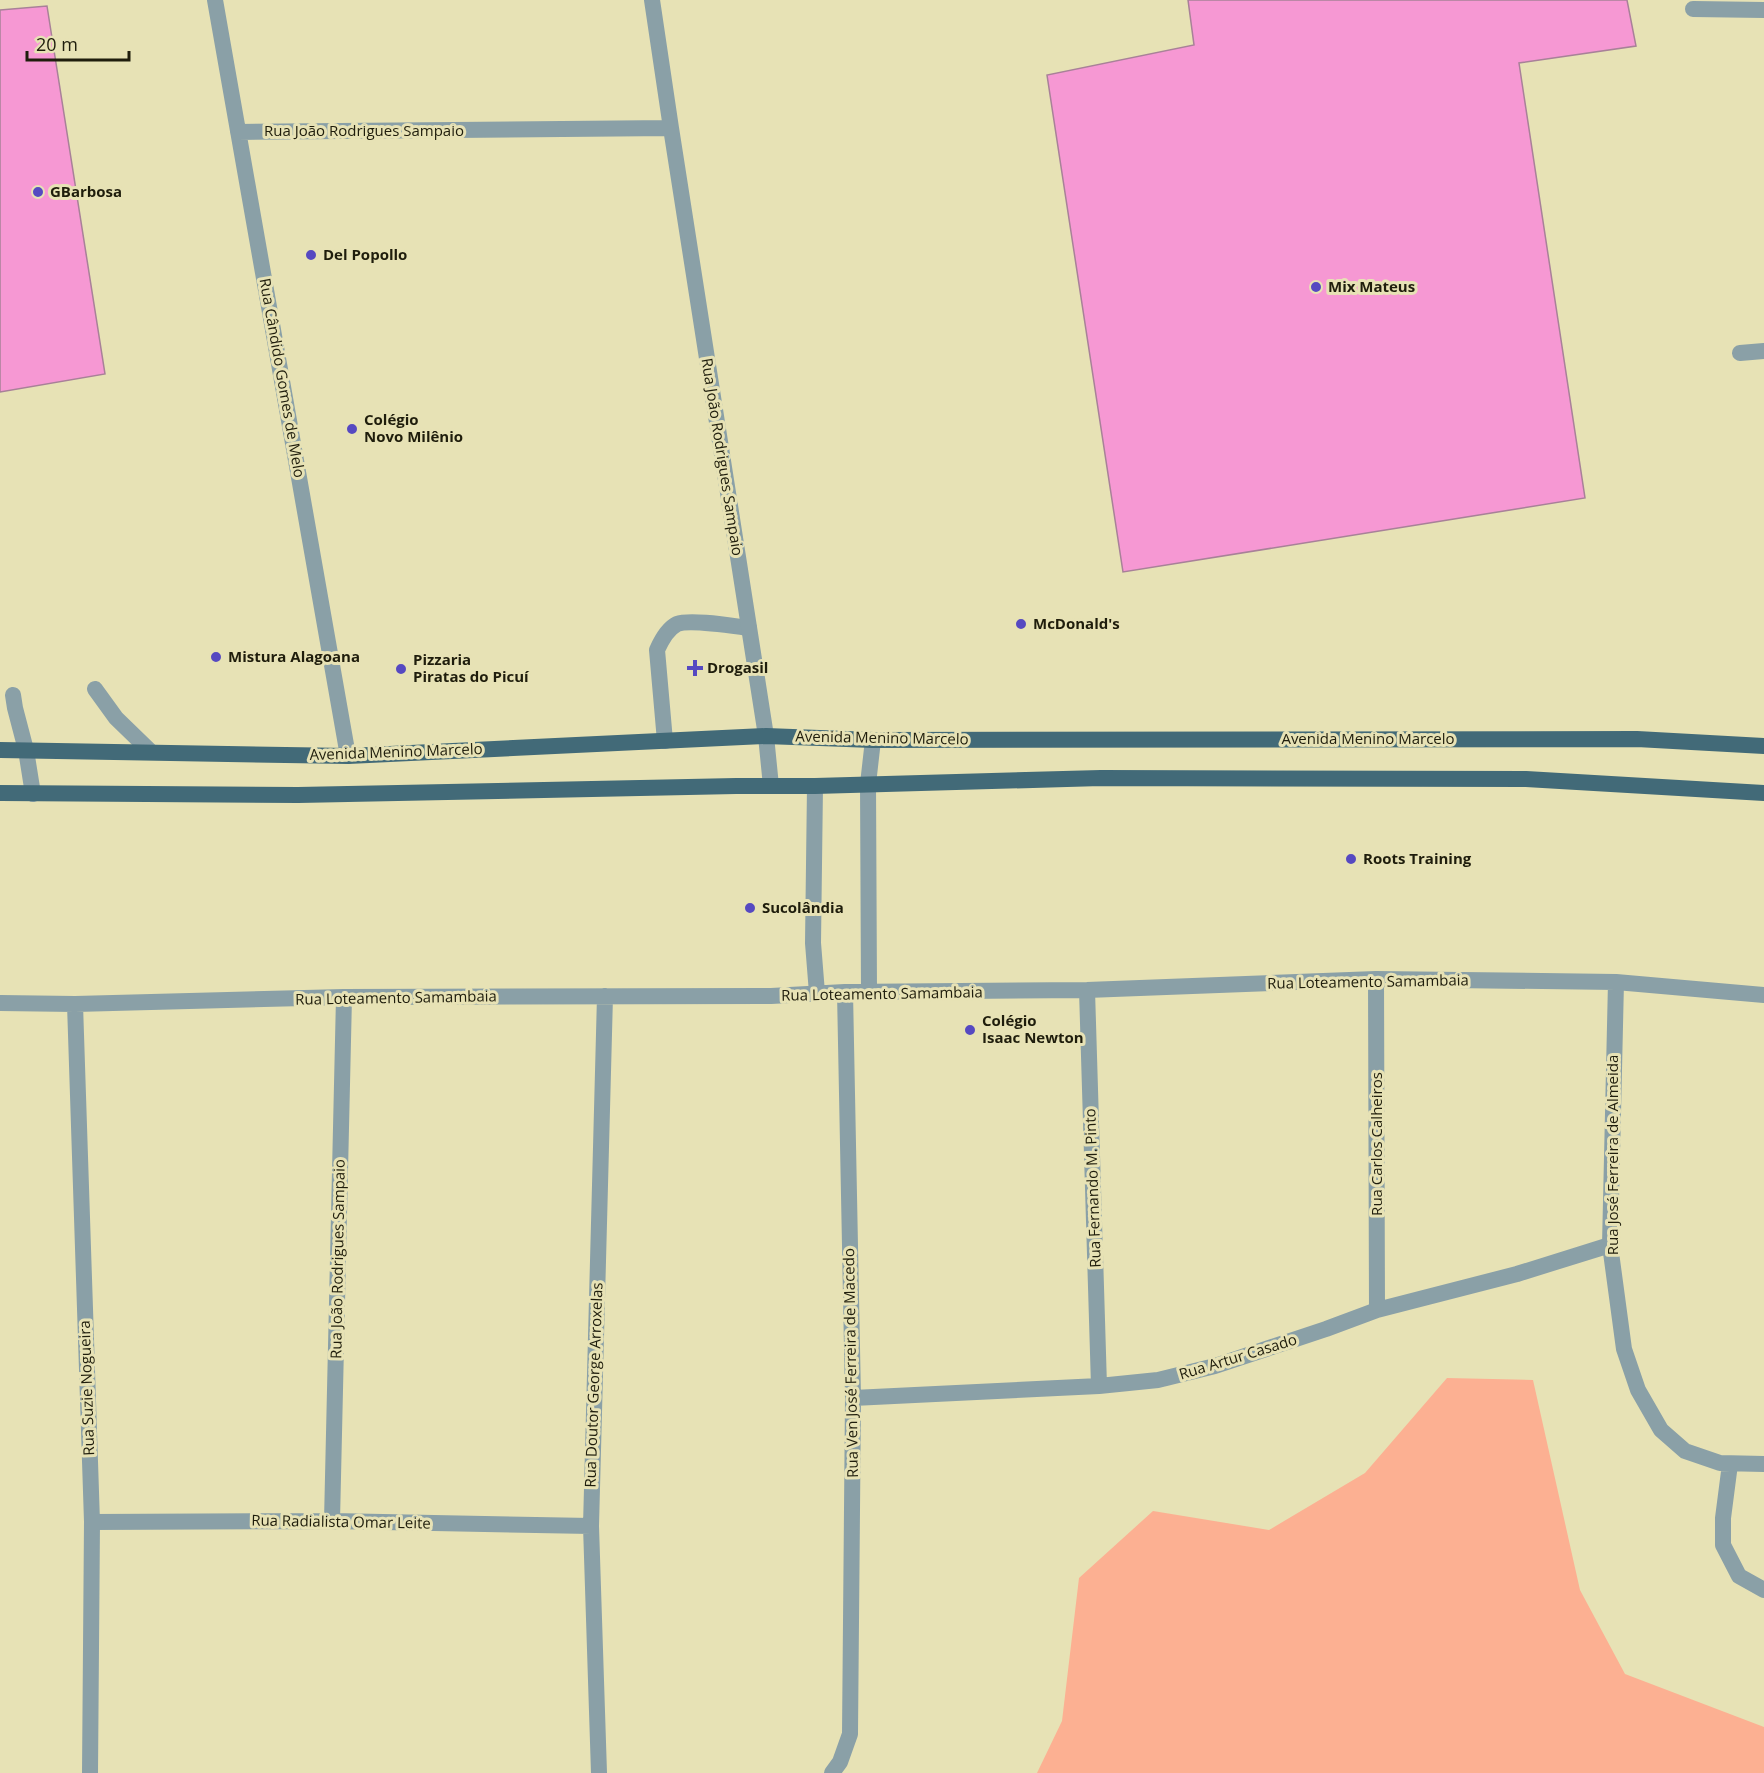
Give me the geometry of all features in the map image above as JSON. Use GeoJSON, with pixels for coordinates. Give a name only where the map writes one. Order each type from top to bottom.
{"type":"FeatureCollection","features":[{"type":"Feature","properties":{"kind":"main road","name":"Avenida Menino Marcelo"},"geometry":{"type":"LineString","coordinates":[[0,750],[348,756],[766,736],[873,740],[1637,739],[1764,746]]}},
{"type":"Feature","properties":{"kind":"main road"},"geometry":{"type":"LineString","coordinates":[[0,793],[298,795],[815,786],[1101,778],[1526,779],[1764,793]]}},
{"type":"Feature","properties":{"kind":"street","name":"Rua Cândido Gomes de Melo"},"geometry":{"type":"LineString","coordinates":[[215,0],[348,756]]}},
{"type":"Feature","properties":{"kind":"street","name":"Rua João Rodrigues Sampaio"},"geometry":{"type":"LineString","coordinates":[[652,0],[766,736],[771,786]]}},
{"type":"Feature","properties":{"kind":"street"},"geometry":{"type":"LineString","coordinates":[[1693,9],[1764,10]]}},
{"type":"Feature","properties":{"kind":"street","name":"Rua João Rodrigues Sampaio"},"geometry":{"type":"LineString","coordinates":[[238,132],[671,128]]}},
{"type":"Feature","properties":{"kind":"street"},"geometry":{"type":"LineString","coordinates":[[1740,353],[1764,351]]}},
{"type":"Feature","properties":{"kind":"street"},"geometry":{"type":"LineString","coordinates":[[665,741],[657,650],[663,637],[675,625],[686,622],[749,628]]}},
{"type":"Feature","properties":{"kind":"street"},"geometry":{"type":"LineString","coordinates":[[95,689],[116,718],[150,752]]}},
{"type":"Feature","properties":{"kind":"street"},"geometry":{"type":"LineString","coordinates":[[9,704],[26,750],[33,794]]}},
{"type":"Feature","properties":{"kind":"street"},"geometry":{"type":"LineString","coordinates":[[869,992],[868,784],[873,740]]}},
{"type":"Feature","properties":{"kind":"street"},"geometry":{"type":"LineString","coordinates":[[815,786],[813,943],[817,993]]}},
{"type":"Feature","properties":{"kind":"street","name":"Rua Loteamento Samambaia"},"geometry":{"type":"LineString","coordinates":[[0,1002],[75,1004],[344,997],[771,996],[845,992],[1087,990],[1376,979],[1616,982],[1764,995]]}},
{"type":"Feature","properties":{"kind":"street","name":"Rua Carlos Calheiros"},"geometry":{"type":"LineString","coordinates":[[1376,979],[1377,1310]]}},
{"type":"Feature","properties":{"kind":"street","name":"Rua José Ferreira de Almeida"},"geometry":{"type":"LineString","coordinates":[[1616,982],[1610,1245],[1624,1349],[1638,1390],[1661,1430],[1685,1451],[1720,1463],[1730,1464]]}},
{"type":"Feature","properties":{"kind":"street","name":"Rua Fernando M. Pinto"},"geometry":{"type":"LineString","coordinates":[[1087,990],[1099,1386]]}},
{"type":"Feature","properties":{"kind":"street","name":"Rua Ven José Ferreira de Macedo"},"geometry":{"type":"LineString","coordinates":[[832,1773],[840,1762],[850,1734],[853,1398],[845,992]]}},
{"type":"Feature","properties":{"kind":"street","name":"Rua Doutor George Arroxelas"},"geometry":{"type":"LineString","coordinates":[[599,1773],[591,1526],[605,996]]}},
{"type":"Feature","properties":{"kind":"street","name":"Rua João Rodrigues Sampaio"},"geometry":{"type":"LineString","coordinates":[[332,1521],[344,997]]}},
{"type":"Feature","properties":{"kind":"street","name":"Rua Suzie Nogueira"},"geometry":{"type":"LineString","coordinates":[[75,1004],[92,1522],[90,1773]]}},
{"type":"Feature","properties":{"kind":"street","name":"Rua Artur Casado"},"geometry":{"type":"LineString","coordinates":[[853,1398],[1099,1386],[1158,1380],[1215,1366],[1377,1310],[1517,1274],[1610,1245]]}},
{"type":"Feature","properties":{"kind":"street"},"geometry":{"type":"LineString","coordinates":[[1764,1464],[1730,1464],[1723,1518],[1723,1545],[1739,1576],[1764,1590]]}},
{"type":"Feature","properties":{"kind":"street","name":"Rua Radialista Omar Leite"},"geometry":{"type":"LineString","coordinates":[[92,1522],[332,1521],[591,1526]]}},
{"type":"Feature","properties":{"kind":"shaded area"},"geometry":{"type":"Polygon","coordinates":[[[1447,1378],[1533,1380],[1580,1590],[1625,1674],[1764,1727],[1764,1773],[1037,1773],[1062,1721],[1079,1578],[1153,1511],[1269,1530],[1365,1473],[1447,1378]]]}},
{"type":"Feature","properties":{"kind":"building","name":"Mix Mateus"},"geometry":{"type":"Polygon","coordinates":[[[1188,0],[1627,0],[1636,46],[1519,63],[1585,498],[1123,572],[1047,75],[1194,45],[1188,0]]]}},
{"type":"Feature","properties":{"kind":"building","name":"GBarbosa"},"geometry":{"type":"Polygon","coordinates":[[[47,6],[105,374],[0,392],[0,10],[47,6]]]}},
{"type":"Feature","properties":{"kind":"place","name":"GBarbosa"},"geometry":{"type":"Point","coordinates":[38,192]}},
{"type":"Feature","properties":{"kind":"place","name":"Del Popollo"},"geometry":{"type":"Point","coordinates":[311,255]}},
{"type":"Feature","properties":{"kind":"place","name":"Mix Mateus"},"geometry":{"type":"Point","coordinates":[1316,287]}},
{"type":"Feature","properties":{"kind":"place","name":"Colégio Novo Milênio"},"geometry":{"type":"Point","coordinates":[352,429]}},
{"type":"Feature","properties":{"kind":"place","name":"McDonald's"},"geometry":{"type":"Point","coordinates":[1021,624]}},
{"type":"Feature","properties":{"kind":"place","name":"Mistura Alagoana"},"geometry":{"type":"Point","coordinates":[216,657]}},
{"type":"Feature","properties":{"kind":"place","name":"Drogasil"},"geometry":{"type":"Point","coordinates":[695,668]}},
{"type":"Feature","properties":{"kind":"place","name":"Pizzaria Piratas do Picuí"},"geometry":{"type":"Point","coordinates":[401,669]}},
{"type":"Feature","properties":{"kind":"place","name":"Roots Training"},"geometry":{"type":"Point","coordinates":[1351,859]}},
{"type":"Feature","properties":{"kind":"place","name":"Sucolândia"},"geometry":{"type":"Point","coordinates":[750,908]}},
{"type":"Feature","properties":{"kind":"place","name":"Colégio Isaac Newton"},"geometry":{"type":"Point","coordinates":[970,1030]}}]}
